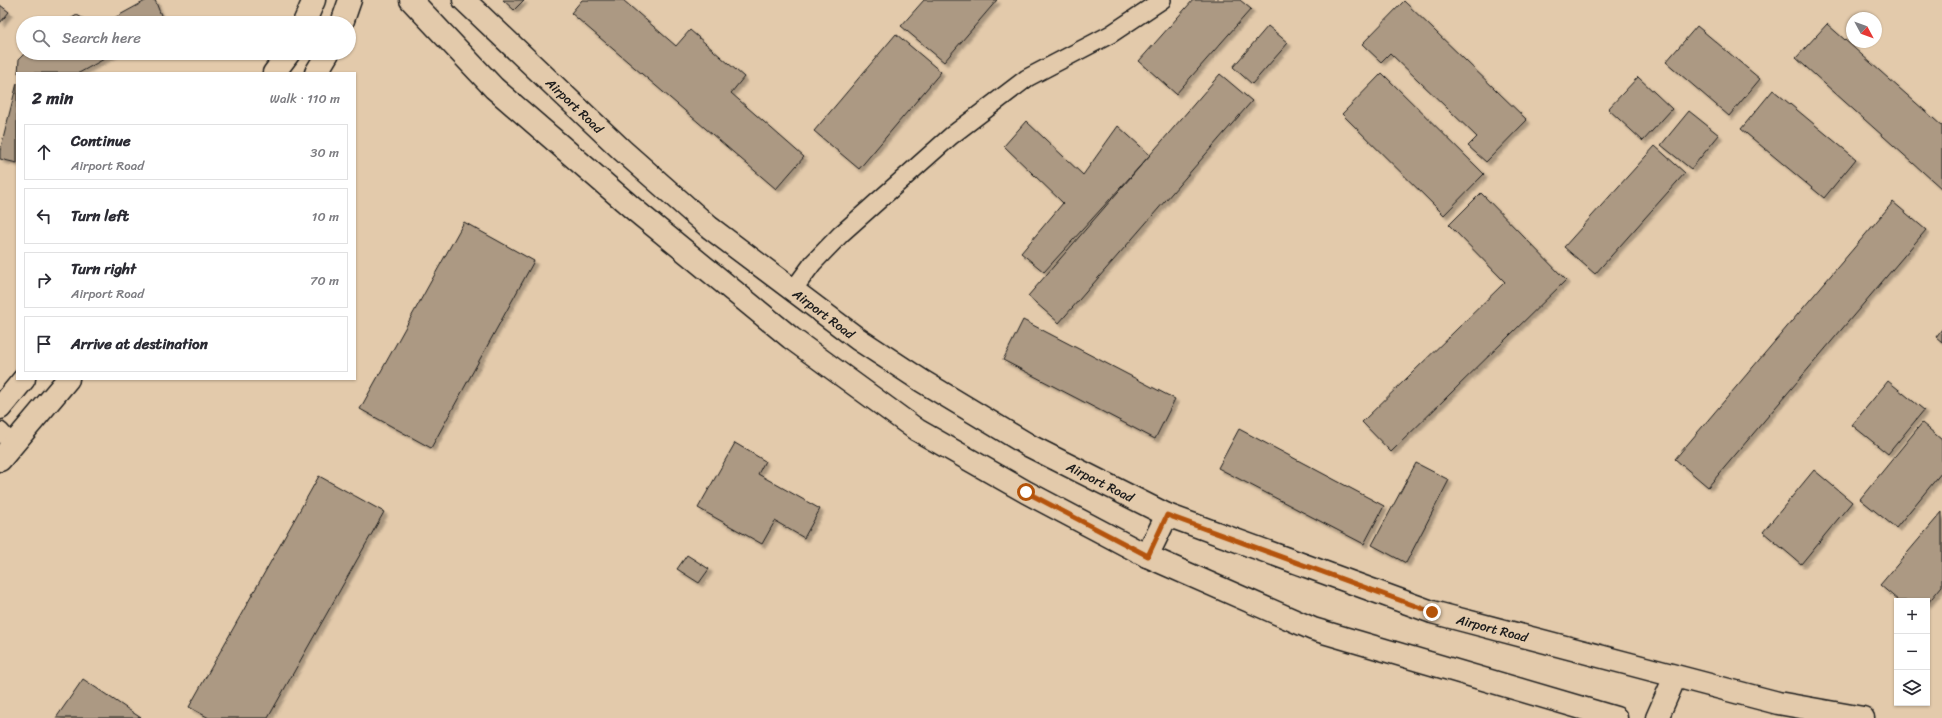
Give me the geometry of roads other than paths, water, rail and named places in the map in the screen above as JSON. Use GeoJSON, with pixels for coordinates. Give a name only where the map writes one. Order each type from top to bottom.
{"type":"FeatureCollection","features":[{"type":"Feature","properties":{"kind":"main road"},"geometry":{"type":"LineString","coordinates":[[307,16],[314,0]]}},
{"type":"Feature","properties":{"kind":"main road"},"geometry":{"type":"LineString","coordinates":[[344,16],[350,0]]}},
{"type":"Feature","properties":{"kind":"main road"},"geometry":{"type":"LineString","coordinates":[[411,0],[494,88],[636,211],[791,338],[917,430],[1026,492],[1148,556],[1313,629],[1616,718]]}},
{"type":"Feature","properties":{"kind":"main road","name":"Airport Road"},"geometry":{"type":"LineString","coordinates":[[464,0],[622,150],[709,227],[858,339],[1030,446],[1167,515],[1432,612],[1778,703],[1863,718]]}},
{"type":"Feature","properties":{"kind":"main road"},"geometry":{"type":"LineString","coordinates":[[275,72],[284,60]]}},
{"type":"Feature","properties":{"kind":"main road"},"geometry":{"type":"LineString","coordinates":[[317,72],[324,60]]}},
{"type":"Feature","properties":{"kind":"main road"},"geometry":{"type":"LineString","coordinates":[[0,408],[23,380]]}},
{"type":"Feature","properties":{"kind":"main road"},"geometry":{"type":"LineString","coordinates":[[4,445],[67,380]]}},
{"type":"Feature","properties":{"kind":"main road"},"geometry":{"type":"LineString","coordinates":[[1148,556],[1167,515]]}},
{"type":"Feature","properties":{"kind":"main road"},"geometry":{"type":"LineString","coordinates":[[1657,718],[1675,677]]}},
{"type":"Feature","properties":{"kind":"lane"},"geometry":{"type":"LineString","coordinates":[[793,290],[814,263],[841,234],[951,136],[1027,78],[1111,34],[1162,0]]}}]}
